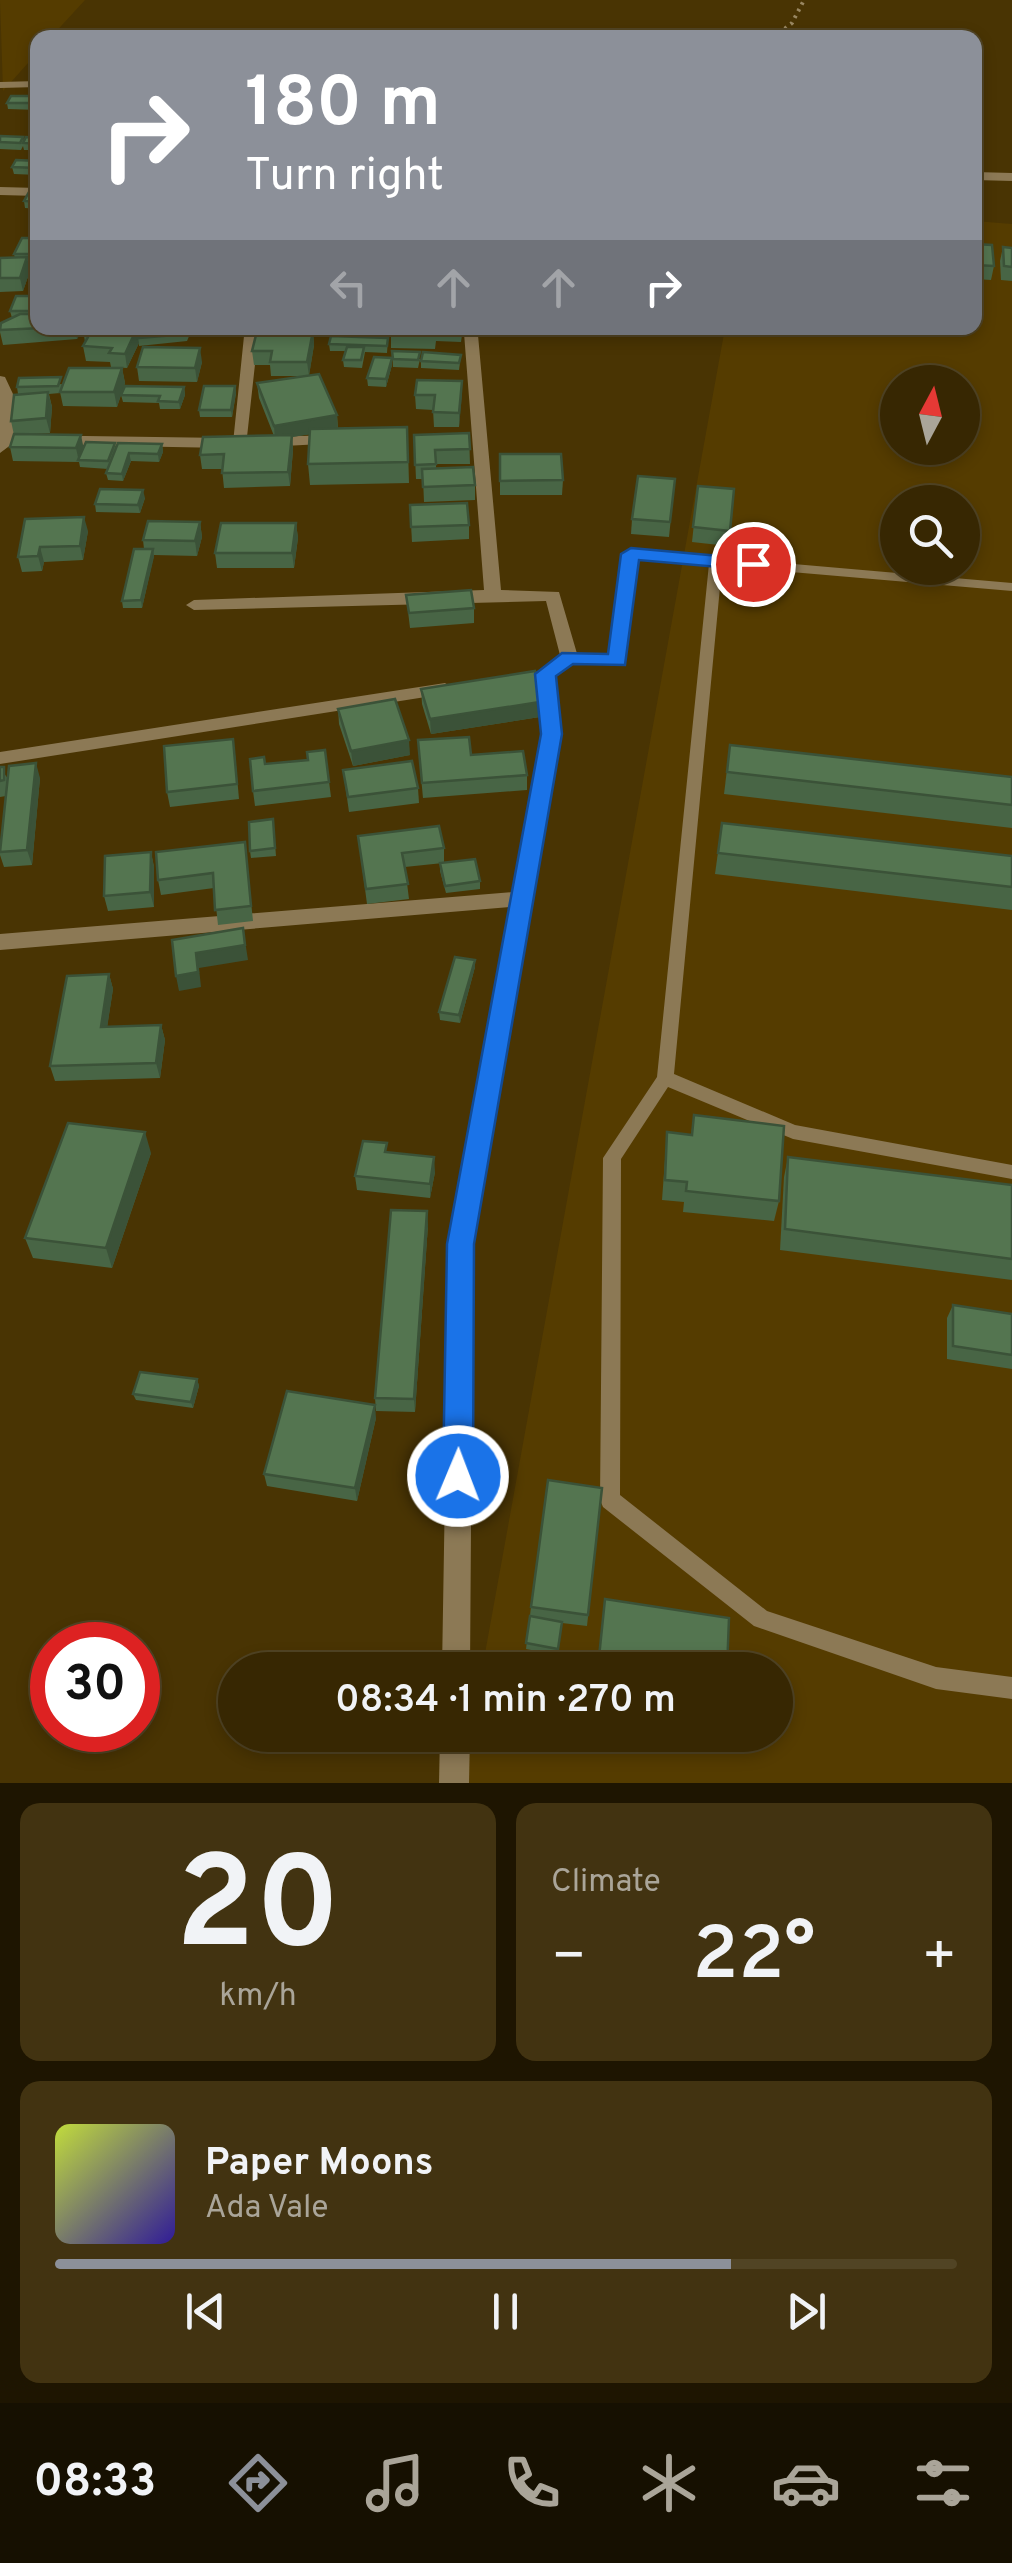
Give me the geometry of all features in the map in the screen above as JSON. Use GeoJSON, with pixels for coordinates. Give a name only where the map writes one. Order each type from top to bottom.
{"type":"FeatureCollection","features":[{"type":"Feature","properties":{"kind":"street"},"geometry":{"type":"LineString","coordinates":[[0,85],[30,84]]}},
{"type":"Feature","properties":{"kind":"street"},"geometry":{"type":"LineString","coordinates":[[982,176],[1012,178]]}},
{"type":"Feature","properties":{"kind":"street"},"geometry":{"type":"LineString","coordinates":[[0,190],[30,192]]}},
{"type":"Feature","properties":{"kind":"street"},"geometry":{"type":"LineString","coordinates":[[241,443],[251,335]]}},
{"type":"Feature","properties":{"kind":"street"},"geometry":{"type":"LineString","coordinates":[[472,335],[472,436],[493,596]]}},
{"type":"Feature","properties":{"kind":"street"},"geometry":{"type":"LineString","coordinates":[[0,380],[6,394],[4,443],[352,440]]}},
{"type":"Feature","properties":{"kind":"street"},"geometry":{"type":"LineString","coordinates":[[194,606],[553,596],[569,657],[536,675],[551,734],[461,1244],[456,1652]]}},
{"type":"Feature","properties":{"kind":"street"},"geometry":{"type":"LineString","coordinates":[[0,758],[468,686]]}},
{"type":"Feature","properties":{"kind":"street"},"geometry":{"type":"LineString","coordinates":[[0,942],[522,900]]}},
{"type":"Feature","properties":{"kind":"street"},"geometry":{"type":"LineString","coordinates":[[454,1783],[455,1752]]}},
{"type":"Feature","properties":{"kind":"lane"},"geometry":{"type":"LineString","coordinates":[[569,657],[618,660],[631,554],[1012,587]]}},
{"type":"Feature","properties":{"kind":"lane"},"geometry":{"type":"LineString","coordinates":[[716,561],[666,1078],[612,1158],[610,1500],[761,1619],[936,1678],[1012,1688]]}},
{"type":"Feature","properties":{"kind":"lane"},"geometry":{"type":"LineString","coordinates":[[666,1078],[792,1132],[1012,1172]]}},
{"type":"Feature","properties":{"kind":"path"},"geometry":{"type":"LineString","coordinates":[[782,30],[792,22],[804,0]]}},
{"type":"Feature","properties":{"kind":"shaded area"},"geometry":{"type":"Polygon","coordinates":[[[0,0],[85,0],[57,30],[30,30],[30,61],[3,91],[0,0]]]}},
{"type":"Feature","properties":{"kind":"shaded area"},"geometry":{"type":"Polygon","coordinates":[[[982,222],[1012,224],[1012,1783],[461,1783],[467,1752],[793,1752],[793,1652],[485,1652],[724,335],[982,335],[982,222]]]}},
{"type":"Feature","properties":{"kind":"building"},"geometry":{"type":"Polygon","coordinates":[[[11,96],[30,96],[30,103],[7,103],[11,96]]]}},
{"type":"Feature","properties":{"kind":"building"},"geometry":{"type":"Polygon","coordinates":[[[0,136],[23,137],[20,143],[0,142],[0,136]]]}},
{"type":"Feature","properties":{"kind":"building"},"geometry":{"type":"Polygon","coordinates":[[[16,160],[30,161],[30,168],[12,167],[16,160]]]}},
{"type":"Feature","properties":{"kind":"building"},"geometry":{"type":"Polygon","coordinates":[[[22,238],[30,238],[29,254],[14,254],[22,238]]]}},
{"type":"Feature","properties":{"kind":"building"},"geometry":{"type":"Polygon","coordinates":[[[982,244],[992,245],[994,266],[982,265],[982,244]]]}},
{"type":"Feature","properties":{"kind":"building"},"geometry":{"type":"Polygon","coordinates":[[[1003,247],[1012,248],[1012,267],[1004,266],[1003,247]]]}},
{"type":"Feature","properties":{"kind":"building"},"geometry":{"type":"Polygon","coordinates":[[[27,257],[20,278],[0,278],[0,258],[27,257]]]}},
{"type":"Feature","properties":{"kind":"building"},"geometry":{"type":"Polygon","coordinates":[[[16,296],[30,296],[30,311],[10,311],[16,296]]]}},
{"type":"Feature","properties":{"kind":"building"},"geometry":{"type":"Polygon","coordinates":[[[30,314],[30,329],[0,330],[1,323],[30,314]]]}},
{"type":"Feature","properties":{"kind":"building"},"geometry":{"type":"Polygon","coordinates":[[[89,335],[134,335],[125,354],[109,353],[112,348],[83,346],[89,335]]]}},
{"type":"Feature","properties":{"kind":"building"},"geometry":{"type":"Polygon","coordinates":[[[256,335],[312,335],[307,362],[270,362],[272,351],[252,351],[256,335]]]}},
{"type":"Feature","properties":{"kind":"building"},"geometry":{"type":"Polygon","coordinates":[[[331,336],[388,338],[387,346],[329,344],[331,336]]]}},
{"type":"Feature","properties":{"kind":"building"},"geometry":{"type":"Polygon","coordinates":[[[143,347],[200,348],[195,368],[137,367],[143,347]]]}},
{"type":"Feature","properties":{"kind":"building"},"geometry":{"type":"Polygon","coordinates":[[[347,347],[364,347],[361,360],[343,360],[347,347]]]}},
{"type":"Feature","properties":{"kind":"building"},"geometry":{"type":"Polygon","coordinates":[[[392,351],[420,352],[418,360],[393,359],[392,351]]]}},
{"type":"Feature","properties":{"kind":"building"},"geometry":{"type":"Polygon","coordinates":[[[423,352],[461,355],[459,363],[421,361],[423,352]]]}},
{"type":"Feature","properties":{"kind":"building"},"geometry":{"type":"Polygon","coordinates":[[[374,357],[392,358],[386,379],[367,378],[374,357]]]}},
{"type":"Feature","properties":{"kind":"building"},"geometry":{"type":"Polygon","coordinates":[[[69,368],[122,368],[114,392],[60,392],[69,368]]]}},
{"type":"Feature","properties":{"kind":"building"},"geometry":{"type":"Polygon","coordinates":[[[319,374],[337,415],[274,426],[257,383],[319,374]]]}},
{"type":"Feature","properties":{"kind":"building"},"geometry":{"type":"Polygon","coordinates":[[[61,377],[58,386],[17,387],[19,378],[61,377]]]}},
{"type":"Feature","properties":{"kind":"building"},"geometry":{"type":"Polygon","coordinates":[[[417,380],[462,381],[459,413],[433,412],[435,395],[415,395],[417,380]]]}},
{"type":"Feature","properties":{"kind":"building"},"geometry":{"type":"Polygon","coordinates":[[[125,386],[184,387],[179,402],[158,401],[160,396],[121,395],[125,386]]]}},
{"type":"Feature","properties":{"kind":"building"},"geometry":{"type":"Polygon","coordinates":[[[204,386],[235,386],[231,410],[199,410],[204,386]]]}},
{"type":"Feature","properties":{"kind":"building"},"geometry":{"type":"Polygon","coordinates":[[[48,392],[46,418],[11,421],[14,395],[48,392]]]}},
{"type":"Feature","properties":{"kind":"building"},"geometry":{"type":"Polygon","coordinates":[[[407,427],[408,462],[308,464],[310,429],[407,427]]]}},
{"type":"Feature","properties":{"kind":"building"},"geometry":{"type":"Polygon","coordinates":[[[469,433],[470,449],[435,450],[436,464],[415,465],[414,435],[469,433]]]}},
{"type":"Feature","properties":{"kind":"building"},"geometry":{"type":"Polygon","coordinates":[[[14,434],[81,435],[76,448],[10,447],[14,434]]]}},
{"type":"Feature","properties":{"kind":"building"},"geometry":{"type":"Polygon","coordinates":[[[292,435],[288,472],[222,473],[224,454],[200,455],[203,437],[292,435]]]}},
{"type":"Feature","properties":{"kind":"building"},"geometry":{"type":"Polygon","coordinates":[[[86,442],[115,443],[108,461],[78,460],[86,442]]]}},
{"type":"Feature","properties":{"kind":"building"},"geometry":{"type":"Polygon","coordinates":[[[118,443],[162,444],[158,454],[129,453],[122,474],[106,473],[118,443]]]}},
{"type":"Feature","properties":{"kind":"building"},"geometry":{"type":"Polygon","coordinates":[[[500,454],[561,454],[563,480],[500,481],[500,454]]]}},
{"type":"Feature","properties":{"kind":"building"},"geometry":{"type":"Polygon","coordinates":[[[473,467],[475,485],[423,487],[422,469],[473,467]]]}},
{"type":"Feature","properties":{"kind":"building"},"geometry":{"type":"Polygon","coordinates":[[[638,476],[675,479],[670,522],[632,519],[638,476]]]}},
{"type":"Feature","properties":{"kind":"building"},"geometry":{"type":"Polygon","coordinates":[[[698,486],[734,489],[730,531],[693,527],[698,486]]]}},
{"type":"Feature","properties":{"kind":"building"},"geometry":{"type":"Polygon","coordinates":[[[100,489],[143,490],[138,505],[95,504],[100,489]]]}},
{"type":"Feature","properties":{"kind":"building"},"geometry":{"type":"Polygon","coordinates":[[[467,503],[469,525],[411,527],[410,505],[467,503]]]}},
{"type":"Feature","properties":{"kind":"building"},"geometry":{"type":"Polygon","coordinates":[[[84,517],[80,546],[40,547],[38,556],[18,557],[25,519],[84,517]]]}},
{"type":"Feature","properties":{"kind":"building"},"geometry":{"type":"Polygon","coordinates":[[[148,521],[200,522],[195,541],[143,540],[148,521]]]}},
{"type":"Feature","properties":{"kind":"building"},"geometry":{"type":"Polygon","coordinates":[[[221,523],[296,523],[292,553],[215,553],[221,523]]]}},
{"type":"Feature","properties":{"kind":"building"},"geometry":{"type":"Polygon","coordinates":[[[134,549],[153,549],[141,600],[122,601],[134,549]]]}},
{"type":"Feature","properties":{"kind":"building"},"geometry":{"type":"Polygon","coordinates":[[[471,590],[474,608],[409,613],[406,595],[471,590]]]}},
{"type":"Feature","properties":{"kind":"building"},"geometry":{"type":"Polygon","coordinates":[[[535,671],[546,701],[430,719],[421,689],[535,671]]]}},
{"type":"Feature","properties":{"kind":"building"},"geometry":{"type":"Polygon","coordinates":[[[395,699],[409,740],[351,751],[338,709],[395,699]]]}},
{"type":"Feature","properties":{"kind":"building"},"geometry":{"type":"Polygon","coordinates":[[[469,737],[471,755],[523,751],[527,775],[422,783],[418,740],[469,737]]]}},
{"type":"Feature","properties":{"kind":"building"},"geometry":{"type":"Polygon","coordinates":[[[233,739],[237,784],[167,792],[164,746],[233,739]]]}},
{"type":"Feature","properties":{"kind":"building"},"geometry":{"type":"Polygon","coordinates":[[[730,745],[1012,777],[1012,805],[727,772],[730,745]]]}},
{"type":"Feature","properties":{"kind":"building"},"geometry":{"type":"Polygon","coordinates":[[[325,750],[329,782],[253,791],[250,759],[264,757],[265,764],[308,760],[307,752],[325,750]]]}},
{"type":"Feature","properties":{"kind":"building"},"geometry":{"type":"Polygon","coordinates":[[[412,761],[418,788],[348,797],[343,770],[412,761]]]}},
{"type":"Feature","properties":{"kind":"building"},"geometry":{"type":"Polygon","coordinates":[[[36,763],[27,850],[0,852],[9,766],[36,763]]]}},
{"type":"Feature","properties":{"kind":"building"},"geometry":{"type":"Polygon","coordinates":[[[273,819],[275,848],[250,851],[249,822],[273,819]]]}},
{"type":"Feature","properties":{"kind":"building"},"geometry":{"type":"Polygon","coordinates":[[[722,823],[1012,856],[1012,887],[718,853],[722,823]]]}},
{"type":"Feature","properties":{"kind":"building"},"geometry":{"type":"Polygon","coordinates":[[[439,826],[444,848],[402,853],[408,884],[366,889],[358,836],[439,826]]]}},
{"type":"Feature","properties":{"kind":"building"},"geometry":{"type":"Polygon","coordinates":[[[245,842],[251,906],[215,910],[213,873],[158,880],[156,852],[245,842]]]}},
{"type":"Feature","properties":{"kind":"building"},"geometry":{"type":"Polygon","coordinates":[[[151,852],[150,892],[104,896],[105,856],[151,852]]]}},
{"type":"Feature","properties":{"kind":"building"},"geometry":{"type":"Polygon","coordinates":[[[475,859],[480,881],[445,886],[440,863],[475,859]]]}},
{"type":"Feature","properties":{"kind":"building"},"geometry":{"type":"Polygon","coordinates":[[[243,928],[245,945],[196,953],[198,972],[176,976],[172,940],[243,928]]]}},
{"type":"Feature","properties":{"kind":"building"},"geometry":{"type":"Polygon","coordinates":[[[455,957],[475,960],[459,1015],[439,1012],[455,957]]]}},
{"type":"Feature","properties":{"kind":"building"},"geometry":{"type":"Polygon","coordinates":[[[109,974],[101,1027],[161,1025],[156,1063],[50,1066],[67,976],[109,974]]]}},
{"type":"Feature","properties":{"kind":"building"},"geometry":{"type":"Polygon","coordinates":[[[694,1115],[784,1126],[779,1201],[686,1191],[687,1182],[665,1180],[667,1132],[692,1135],[694,1115]]]}},
{"type":"Feature","properties":{"kind":"building"},"geometry":{"type":"Polygon","coordinates":[[[68,1123],[145,1132],[106,1248],[25,1238],[68,1123]]]}},
{"type":"Feature","properties":{"kind":"building"},"geometry":{"type":"Polygon","coordinates":[[[363,1141],[387,1143],[385,1152],[434,1157],[430,1184],[355,1176],[363,1141]]]}},
{"type":"Feature","properties":{"kind":"building"},"geometry":{"type":"Polygon","coordinates":[[[788,1157],[1012,1185],[1012,1259],[785,1229],[788,1157]]]}},
{"type":"Feature","properties":{"kind":"building"},"geometry":{"type":"Polygon","coordinates":[[[391,1210],[427,1211],[414,1399],[375,1398],[391,1210]]]}},
{"type":"Feature","properties":{"kind":"building"},"geometry":{"type":"Polygon","coordinates":[[[953,1305],[1012,1314],[1012,1355],[953,1346],[953,1305]]]}},
{"type":"Feature","properties":{"kind":"building"},"geometry":{"type":"Polygon","coordinates":[[[140,1372],[197,1379],[191,1402],[133,1394],[140,1372]]]}},
{"type":"Feature","properties":{"kind":"building"},"geometry":{"type":"Polygon","coordinates":[[[287,1391],[375,1405],[355,1488],[264,1474],[287,1391]]]}},
{"type":"Feature","properties":{"kind":"building"},"geometry":{"type":"Polygon","coordinates":[[[548,1480],[602,1488],[588,1615],[531,1607],[548,1480]]]}},
{"type":"Feature","properties":{"kind":"building"},"geometry":{"type":"Polygon","coordinates":[[[605,1599],[729,1618],[728,1652],[600,1652],[605,1599]]]}},
{"type":"Feature","properties":{"kind":"building"},"geometry":{"type":"Polygon","coordinates":[[[530,1616],[562,1622],[558,1649],[526,1643],[530,1616]]]}},
{"type":"Feature","properties":{"kind":"route"},"geometry":{"type":"LineString","coordinates":[[458,1476],[461,1244],[551,734],[546,674],[569,657],[618,660],[631,554],[753,564]]}}]}
